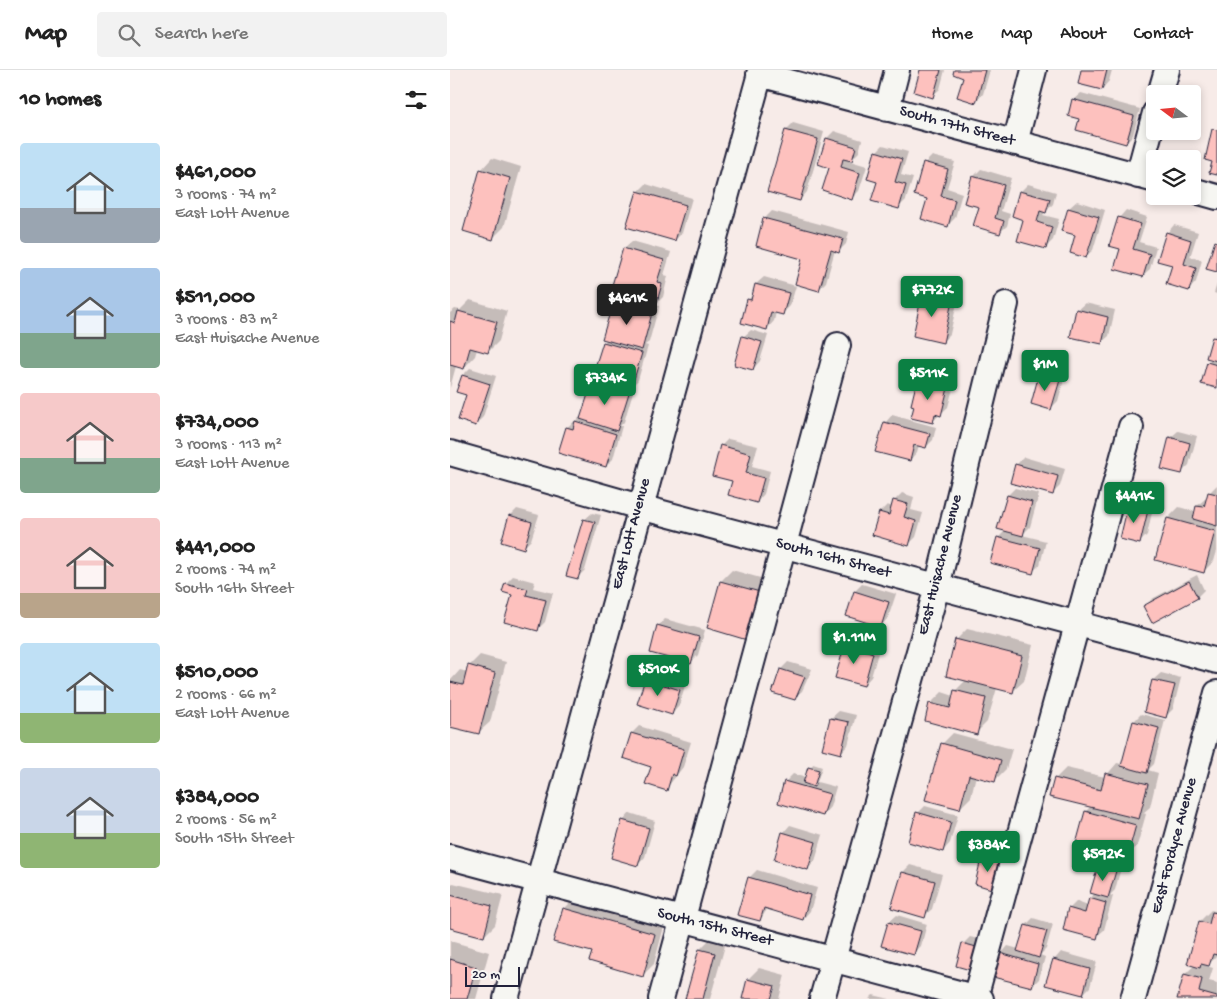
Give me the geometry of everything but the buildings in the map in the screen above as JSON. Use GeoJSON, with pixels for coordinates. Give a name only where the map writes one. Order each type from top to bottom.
{"type":"FeatureCollection","features":[{"type":"Feature","properties":{"kind":"street"},"geometry":{"type":"LineString","coordinates":[[887,109],[898,70]]}},
{"type":"Feature","properties":{"kind":"street"},"geometry":{"type":"LineString","coordinates":[[1015,143],[1034,70]]}},
{"type":"Feature","properties":{"kind":"street"},"geometry":{"type":"LineString","coordinates":[[1163,85],[1167,70]]}},
{"type":"Feature","properties":{"kind":"street","name":"South 17th Street"},"geometry":{"type":"LineString","coordinates":[[760,72],[887,109],[1146,178]]}},
{"type":"Feature","properties":{"kind":"street","name":"East Lott Avenue"},"geometry":{"type":"LineString","coordinates":[[506,999],[760,72]]}},
{"type":"Feature","properties":{"kind":"street"},"geometry":{"type":"LineString","coordinates":[[1201,193],[1217,197]]}},
{"type":"Feature","properties":{"kind":"street","name":"East Huisache Avenue"},"geometry":{"type":"LineString","coordinates":[[822,999],[937,587],[1006,304]]}},
{"type":"Feature","properties":{"kind":"street"},"geometry":{"type":"LineString","coordinates":[[661,999],[838,345]]}},
{"type":"Feature","properties":{"kind":"street"},"geometry":{"type":"LineString","coordinates":[[978,998],[1131,426]]}},
{"type":"Feature","properties":{"kind":"street","name":"South 16th Street"},"geometry":{"type":"LineString","coordinates":[[450,453],[640,507],[1217,661]]}},
{"type":"Feature","properties":{"kind":"street","name":"East Fordyce Avenue"},"geometry":{"type":"LineString","coordinates":[[1133,999],[1217,693]]}},
{"type":"Feature","properties":{"kind":"street","name":"South 15th Street"},"geometry":{"type":"LineString","coordinates":[[450,857],[978,998]]}}]}
